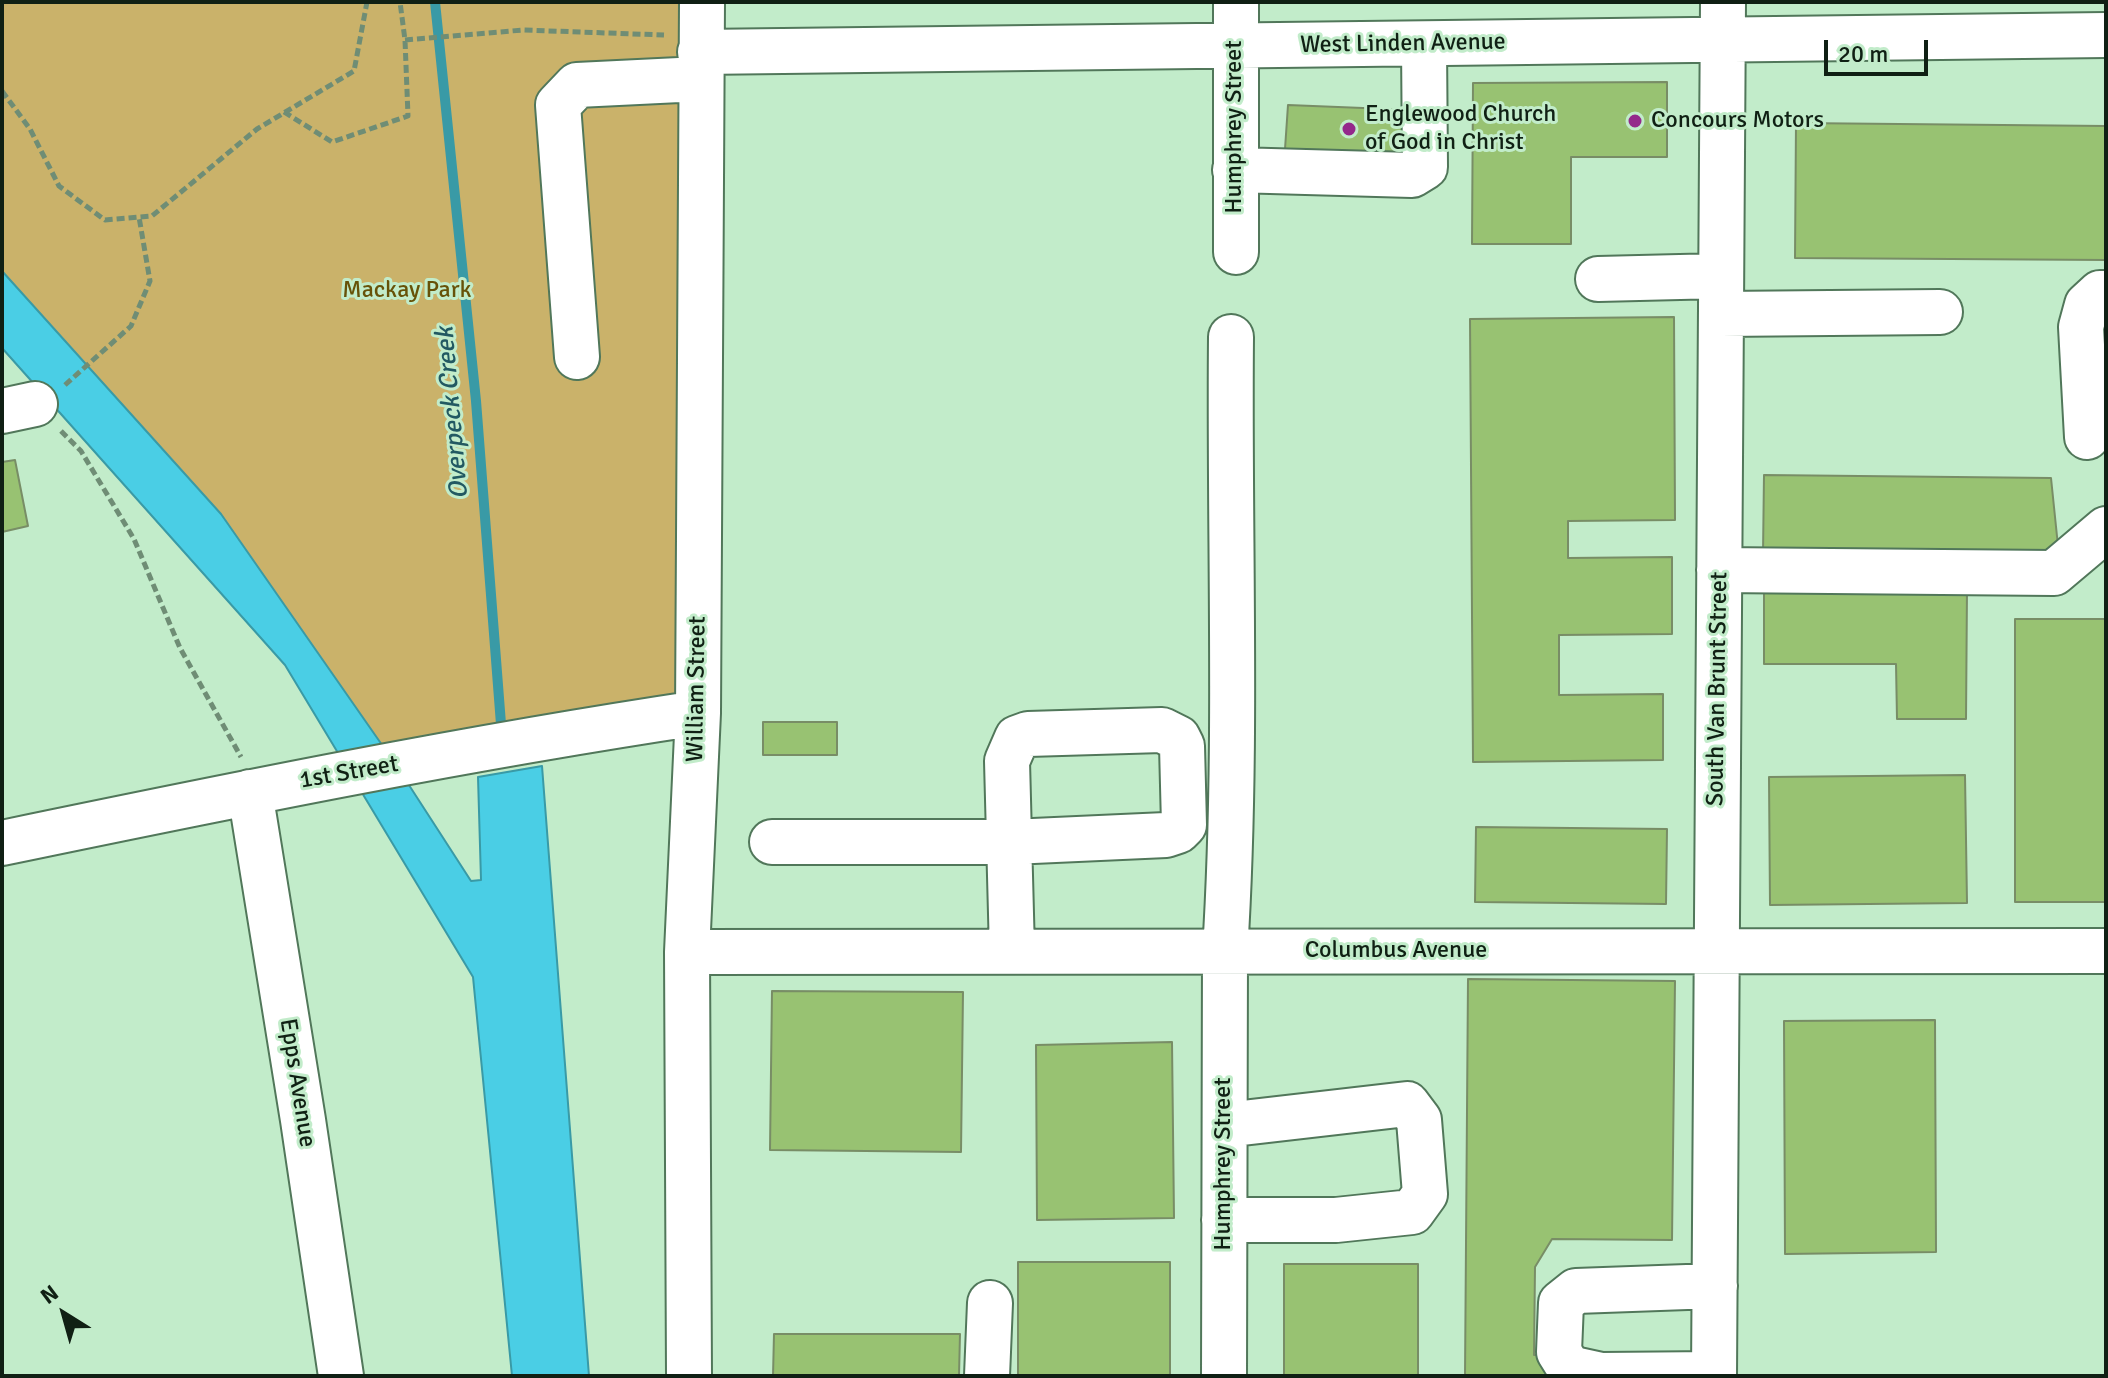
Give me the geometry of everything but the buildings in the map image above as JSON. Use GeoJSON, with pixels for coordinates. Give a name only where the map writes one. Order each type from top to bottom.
{"type":"FeatureCollection","features":[{"type":"Feature","properties":{"kind":"street","name":"Humphrey Street"},"geometry":{"type":"LineString","coordinates":[[1236,2],[1236,252]]}},
{"type":"Feature","properties":{"kind":"street","name":"West Linden Avenue"},"geometry":{"type":"LineString","coordinates":[[577,357],[558,105],[577,85],[701,40],[1235,46],[1424,44],[1723,21],[2106,35]]}},
{"type":"Feature","properties":{"kind":"street","name":"South Van Brunt Street"},"geometry":{"type":"LineString","coordinates":[[1714,1375],[1723,21]]}},
{"type":"Feature","properties":{"kind":"street","name":"William Street"},"geometry":{"type":"LineString","coordinates":[[689,1376],[687,952],[698,713],[701,40]]}},
{"type":"Feature","properties":{"kind":"street"},"geometry":{"type":"LineString","coordinates":[[1235,170],[1412,175],[1425,167],[1424,44]]}},
{"type":"Feature","properties":{"kind":"street"},"geometry":{"type":"LineString","coordinates":[[1598,279],[1721,295],[1940,312]]}},
{"type":"Feature","properties":{"kind":"street"},"geometry":{"type":"LineString","coordinates":[[2087,437],[2081,327],[2087,305],[2100,293],[2106,293]]}},
{"type":"Feature","properties":{"kind":"street","name":"Humphrey Street"},"geometry":{"type":"LineString","coordinates":[[1224,1376],[1225,952],[1233,673],[1229,508],[1231,337]]}},
{"type":"Feature","properties":{"kind":"street"},"geometry":{"type":"LineString","coordinates":[[1719,570],[2054,573],[2106,529]]}},
{"type":"Feature","properties":{"kind":"street","name":"1st Street"},"geometry":{"type":"LineString","coordinates":[[2,843],[537,737],[698,713]]}},
{"type":"Feature","properties":{"kind":"street","name":"Epps Avenue"},"geometry":{"type":"LineString","coordinates":[[250,792],[341,1376]]}},
{"type":"Feature","properties":{"kind":"street"},"geometry":{"type":"LineString","coordinates":[[772,842],[1011,842],[1012,952]]}},
{"type":"Feature","properties":{"kind":"street","name":"Columbus Avenue"},"geometry":{"type":"LineString","coordinates":[[687,952],[2106,951]]}},
{"type":"Feature","properties":{"kind":"street"},"geometry":{"type":"LineString","coordinates":[[1224,1220],[1336,1220],[1412,1212],[1425,1194],[1419,1120],[1407,1104],[1225,1125]]}},
{"type":"Feature","properties":{"kind":"street"},"geometry":{"type":"LineString","coordinates":[[1714,1375],[1601,1375],[1569,1368],[1559,1352],[1561,1303],[1576,1291],[1715,1286]]}},
{"type":"Feature","properties":{"kind":"street"},"geometry":{"type":"LineString","coordinates":[[987,1376],[990,1303]]}},
{"type":"Feature","properties":{"kind":"path"},"geometry":{"type":"LineString","coordinates":[[2,91],[30,129],[59,186],[105,220],[152,216],[257,129],[354,71],[367,2]]}},
{"type":"Feature","properties":{"kind":"path"},"geometry":{"type":"LineString","coordinates":[[284,112],[332,142],[408,116],[400,2]]}},
{"type":"Feature","properties":{"kind":"path"},"geometry":{"type":"LineString","coordinates":[[405,40],[523,30],[665,35],[701,40]]}},
{"type":"Feature","properties":{"kind":"path"},"geometry":{"type":"LineString","coordinates":[[103,350],[131,326],[150,281],[139,217]]}},
{"type":"Feature","properties":{"kind":"path"},"geometry":{"type":"LineString","coordinates":[[18,408],[81,451],[134,539],[180,648],[241,756],[250,792]]}},
{"type":"Feature","properties":{"kind":"green space","name":"Mackay Park"},"geometry":{"type":"Polygon","coordinates":[[[2,2],[699,2],[691,712],[386,753],[221,514],[2,271],[2,2]]]}},
{"type":"Feature","properties":{"kind":"water"},"geometry":{"type":"Polygon","coordinates":[[[2,271],[221,514],[396,765],[471,881],[481,880],[478,777],[542,766],[589,1376],[512,1376],[473,977],[285,665],[2,348],[2,271]]]}},
{"type":"Feature","properties":{"kind":"waterway","name":"Overpeck Creek"},"geometry":{"type":"LineString","coordinates":[[435,2],[476,401],[502,737]]}},
{"type":"Feature","properties":{"kind":"place","name":"Concours Motors"},"geometry":{"type":"Point","coordinates":[1635,121]}},
{"type":"Feature","properties":{"kind":"place","name":"Englewood Church of God in Christ"},"geometry":{"type":"Point","coordinates":[1349,129]}}]}
